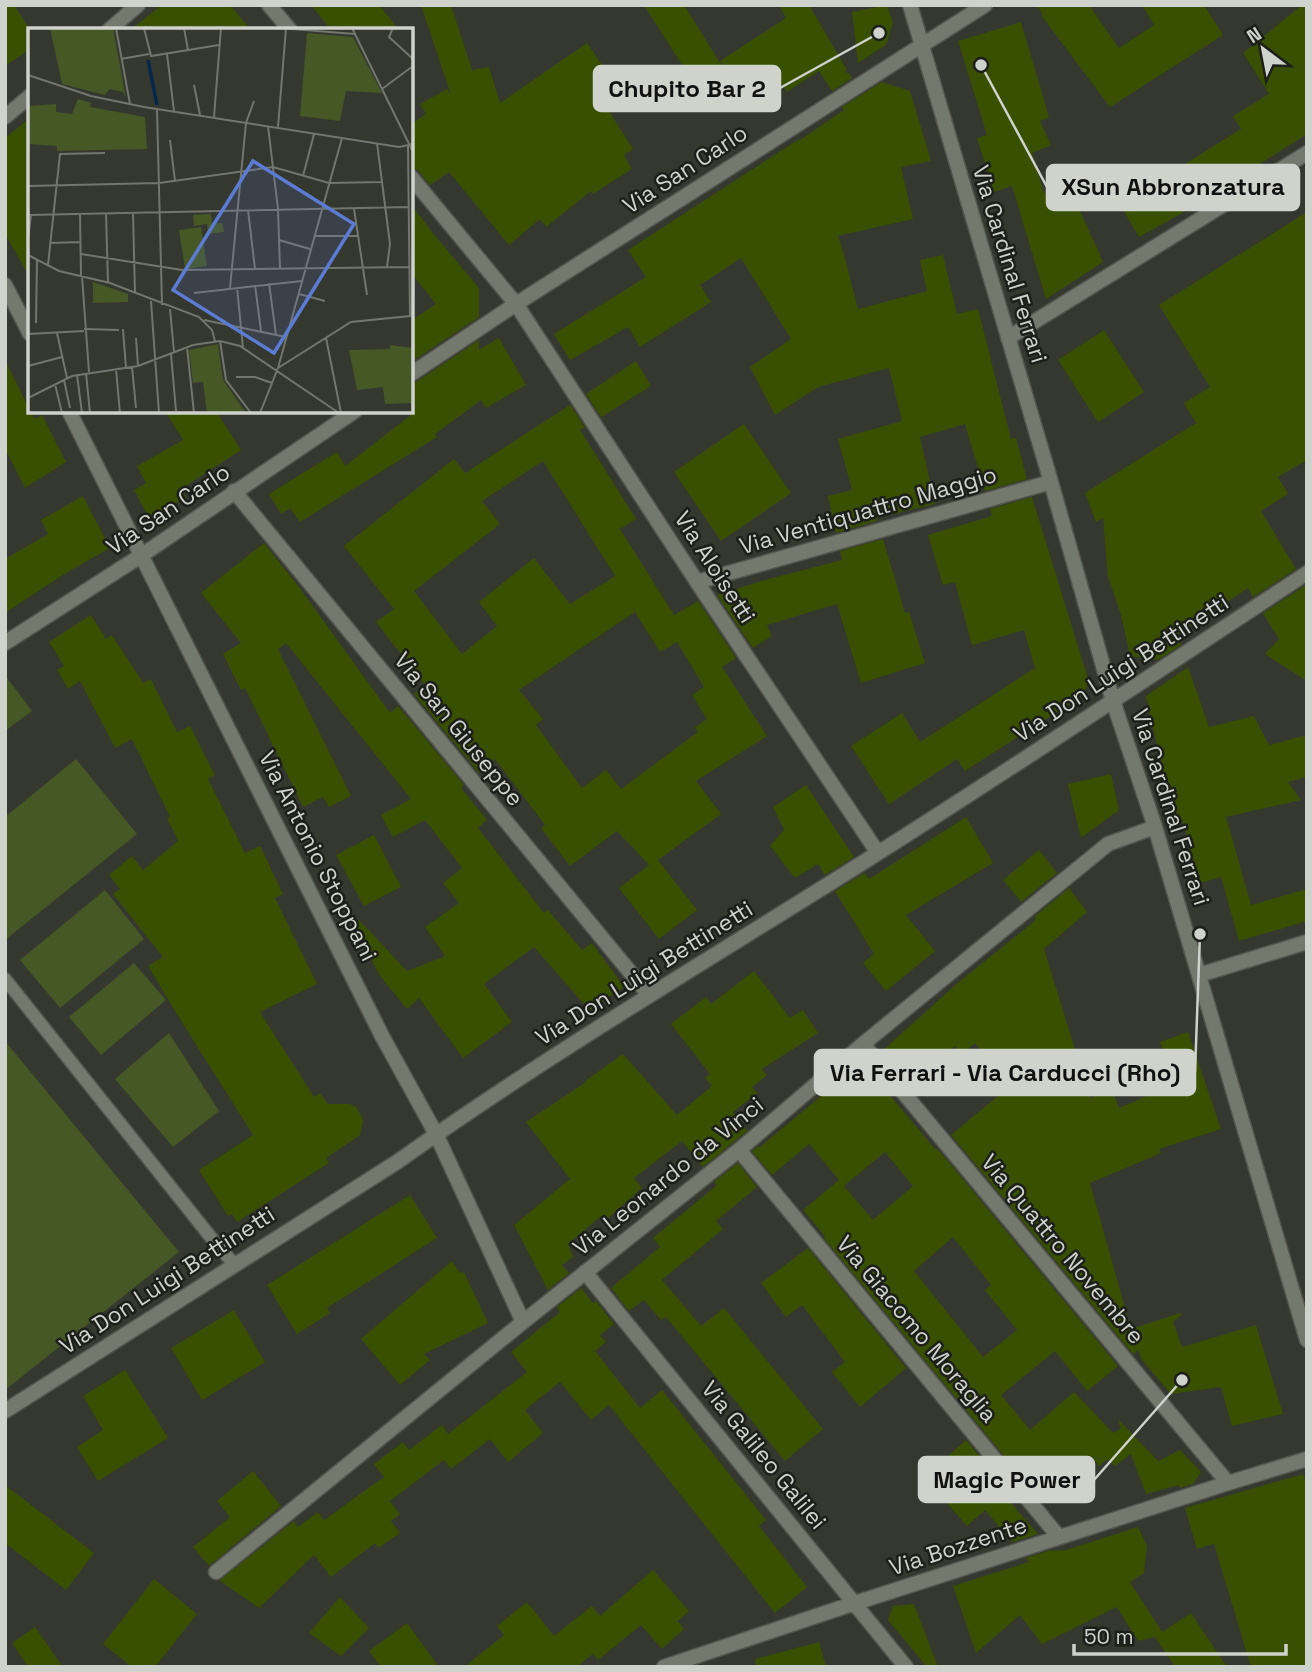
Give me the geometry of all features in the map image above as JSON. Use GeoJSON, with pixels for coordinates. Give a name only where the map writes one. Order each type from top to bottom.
{"type":"FeatureCollection","features":[{"type":"Feature","properties":{"kind":"street"},"geometry":{"type":"LineString","coordinates":[[111,28],[138,5]]}},
{"type":"Feature","properties":{"kind":"street"},"geometry":{"type":"LineString","coordinates":[[269,5],[288,28]]}},
{"type":"Feature","properties":{"kind":"street","name":"Via Cardinal Ferrari"},"geometry":{"type":"LineString","coordinates":[[910,5],[1113,701],[1155,827],[1307,1340]]}},
{"type":"Feature","properties":{"kind":"street","name":"Via San Carlo"},"geometry":{"type":"LineString","coordinates":[[413,373],[985,5]]}},
{"type":"Feature","properties":{"kind":"street"},"geometry":{"type":"LineString","coordinates":[[5,117],[28,98]]}},
{"type":"Feature","properties":{"kind":"street"},"geometry":{"type":"LineString","coordinates":[[1008,338],[1307,153]]}},
{"type":"Feature","properties":{"kind":"street","name":"Via Aloisetti"},"geometry":{"type":"LineString","coordinates":[[413,179],[516,304],[878,853]]}},
{"type":"Feature","properties":{"kind":"street"},"geometry":{"type":"LineString","coordinates":[[5,285],[28,330]]}},
{"type":"Feature","properties":{"kind":"street","name":"Via Antonio Stoppani"},"geometry":{"type":"LineString","coordinates":[[70,413],[383,1036],[436,1135],[523,1322]]}},
{"type":"Feature","properties":{"kind":"street","name":"Via San Carlo"},"geometry":{"type":"LineString","coordinates":[[5,643],[142,555],[352,413]]}},
{"type":"Feature","properties":{"kind":"street","name":"Via Ventiquattro Maggio"},"geometry":{"type":"LineString","coordinates":[[697,582],[1051,482]]}},
{"type":"Feature","properties":{"kind":"street","name":"Via San Giuseppe"},"geometry":{"type":"LineString","coordinates":[[234,491],[649,995]]}},
{"type":"Feature","properties":{"kind":"street","name":"Via Don Luigi Bettinetti"},"geometry":{"type":"LineString","coordinates":[[5,1411],[397,1162],[649,995],[878,853],[1307,573]]}},
{"type":"Feature","properties":{"kind":"street","name":"Via Leonardo da Vinci"},"geometry":{"type":"LineString","coordinates":[[216,1572],[738,1150],[1108,844],[1155,827]]}},
{"type":"Feature","properties":{"kind":"street"},"geometry":{"type":"LineString","coordinates":[[1199,975],[1307,942]]}},
{"type":"Feature","properties":{"kind":"street","name":"Via Quattro Novembre"},"geometry":{"type":"LineString","coordinates":[[863,1044],[1228,1483]]}},
{"type":"Feature","properties":{"kind":"street","name":"Via Giacomo Moraglia"},"geometry":{"type":"LineString","coordinates":[[738,1150],[1059,1537]]}},
{"type":"Feature","properties":{"kind":"street","name":"Via Galileo Galilei"},"geometry":{"type":"LineString","coordinates":[[585,1272],[906,1667]]}},
{"type":"Feature","properties":{"kind":"street","name":"Via Bozzente"},"geometry":{"type":"LineString","coordinates":[[664,1667],[1059,1537],[1307,1459]]}},
{"type":"Feature","properties":{"kind":"lane"},"geometry":{"type":"LineString","coordinates":[[5,979],[234,1264]]}},
{"type":"Feature","properties":{"kind":"green space"},"geometry":{"type":"Polygon","coordinates":[[[5,675],[32,711],[5,731],[5,675]]]}},
{"type":"Feature","properties":{"kind":"green space"},"geometry":{"type":"Polygon","coordinates":[[[76,759],[137,834],[5,940],[5,817],[76,759]]]}},
{"type":"Feature","properties":{"kind":"green space"},"geometry":{"type":"Polygon","coordinates":[[[105,890],[144,939],[60,1008],[20,960],[105,890]]]}},
{"type":"Feature","properties":{"kind":"green space"},"geometry":{"type":"Polygon","coordinates":[[[134,963],[166,1000],[101,1055],[69,1017],[134,963]]]}},
{"type":"Feature","properties":{"kind":"green space"},"geometry":{"type":"Polygon","coordinates":[[[169,1033],[219,1111],[173,1147],[115,1079],[169,1033]]]}},
{"type":"Feature","properties":{"kind":"green space"},"geometry":{"type":"Polygon","coordinates":[[[5,1041],[179,1252],[5,1390],[5,1041]]]}},
{"type":"Feature","properties":{"kind":"building"},"geometry":{"type":"Polygon","coordinates":[[[5,5],[14,5],[29,28],[28,50],[5,66],[5,5]]]}},
{"type":"Feature","properties":{"kind":"building"},"geometry":{"type":"Polygon","coordinates":[[[162,5],[230,5],[249,28],[133,28],[162,5]]]}},
{"type":"Feature","properties":{"kind":"building"},"geometry":{"type":"Polygon","coordinates":[[[311,5],[379,5],[397,28],[329,28],[311,5]]]}},
{"type":"Feature","properties":{"kind":"building"},"geometry":{"type":"Polygon","coordinates":[[[421,5],[451,5],[472,70],[489,67],[500,103],[587,43],[613,81],[597,92],[633,149],[624,155],[632,169],[593,194],[591,191],[546,227],[540,219],[509,245],[449,172],[430,185],[418,170],[413,169],[413,123],[426,114],[420,104],[447,89],[451,95],[421,5]]]}},
{"type":"Feature","properties":{"kind":"building"},"geometry":{"type":"Polygon","coordinates":[[[644,5],[684,5],[729,77],[701,95],[644,5]]]}},
{"type":"Feature","properties":{"kind":"building"},"geometry":{"type":"Polygon","coordinates":[[[779,5],[809,5],[847,70],[844,72],[849,73],[852,78],[832,91],[819,71],[787,92],[777,77],[744,99],[720,61],[786,18],[779,5]]]}},
{"type":"Feature","properties":{"kind":"building"},"geometry":{"type":"Polygon","coordinates":[[[887,5],[893,23],[886,45],[858,63],[852,12],[887,5]]]}},
{"type":"Feature","properties":{"kind":"building"},"geometry":{"type":"Polygon","coordinates":[[[1037,5],[1089,5],[1119,48],[1154,25],[1142,5],[1204,5],[1223,35],[1110,107],[1041,15],[1037,5]]]}},
{"type":"Feature","properties":{"kind":"building"},"geometry":{"type":"Polygon","coordinates":[[[1302,5],[1307,5],[1307,134],[1184,212],[1139,237],[1118,201],[1241,129],[1233,116],[1269,94],[1243,53],[1302,5]]]}},
{"type":"Feature","properties":{"kind":"building"},"geometry":{"type":"Polygon","coordinates":[[[1021,22],[1049,117],[1040,121],[1051,145],[1032,153],[1044,193],[1069,186],[1103,262],[1046,299],[1012,186],[994,192],[977,138],[987,135],[958,41],[1021,22]]]}},
{"type":"Feature","properties":{"kind":"building"},"geometry":{"type":"Polygon","coordinates":[[[882,82],[910,91],[931,161],[901,167],[913,219],[838,236],[858,309],[927,291],[920,260],[943,255],[957,314],[978,309],[1011,439],[1016,438],[1027,479],[985,491],[965,424],[920,437],[935,504],[876,518],[877,521],[836,533],[828,496],[852,490],[838,439],[902,421],[889,368],[818,387],[775,415],[750,367],[791,339],[741,258],[700,285],[711,302],[640,347],[628,327],[570,360],[554,334],[646,277],[628,250],[800,140],[844,110],[842,107],[882,82]]]}},
{"type":"Feature","properties":{"kind":"building"},"geometry":{"type":"Polygon","coordinates":[[[28,120],[28,274],[5,234],[5,138],[28,120]]]}},
{"type":"Feature","properties":{"kind":"building"},"geometry":{"type":"Polygon","coordinates":[[[413,207],[479,288],[479,317],[413,361],[413,320],[436,304],[413,275],[413,207]]]}},
{"type":"Feature","properties":{"kind":"building"},"geometry":{"type":"Polygon","coordinates":[[[1307,212],[1307,460],[1278,477],[1288,494],[1261,511],[1296,569],[1253,597],[1248,588],[1177,636],[1181,645],[1158,660],[1130,656],[1121,615],[1108,577],[1103,518],[1096,522],[1085,493],[1196,423],[1184,403],[1210,387],[1159,305],[1307,212]]]}},
{"type":"Feature","properties":{"kind":"building"},"geometry":{"type":"Polygon","coordinates":[[[1104,330],[1144,392],[1098,422],[1058,360],[1104,330]]]}},
{"type":"Feature","properties":{"kind":"building"},"geometry":{"type":"Polygon","coordinates":[[[499,338],[526,385],[486,408],[481,400],[435,434],[437,437],[300,522],[290,508],[281,514],[269,494],[337,452],[345,466],[413,413],[413,383],[479,340],[479,350],[499,338]]]}},
{"type":"Feature","properties":{"kind":"building"},"geometry":{"type":"Polygon","coordinates":[[[5,360],[28,407],[28,413],[31,413],[35,419],[42,415],[66,462],[25,488],[5,449],[5,360]]]}},
{"type":"Feature","properties":{"kind":"building"},"geometry":{"type":"Polygon","coordinates":[[[636,361],[651,386],[601,417],[586,394],[636,361]]]}},
{"type":"Feature","properties":{"kind":"building"},"geometry":{"type":"Polygon","coordinates":[[[570,405],[585,427],[580,430],[636,519],[620,529],[674,615],[698,601],[736,658],[722,667],[767,736],[696,781],[721,814],[658,860],[697,910],[659,939],[619,888],[649,865],[617,831],[570,866],[541,828],[545,825],[495,759],[479,773],[414,694],[425,685],[376,622],[394,609],[344,546],[454,459],[465,473],[570,405]],[[543,461],[482,501],[500,524],[414,591],[462,654],[497,626],[479,602],[534,558],[570,604],[615,576],[543,461]],[[635,612],[519,690],[543,719],[536,725],[582,788],[606,770],[621,789],[698,732],[695,727],[707,719],[692,695],[704,687],[677,642],[660,652],[635,612]]]}},
{"type":"Feature","properties":{"kind":"building"},"geometry":{"type":"Polygon","coordinates":[[[166,413],[217,413],[241,450],[181,489],[186,498],[149,518],[134,490],[146,483],[137,466],[183,440],[166,413]]]}},
{"type":"Feature","properties":{"kind":"building"},"geometry":{"type":"Polygon","coordinates":[[[744,424],[791,493],[721,541],[674,472],[744,424]]]}},
{"type":"Feature","properties":{"kind":"building"},"geometry":{"type":"Polygon","coordinates":[[[83,496],[110,548],[5,613],[5,559],[48,534],[41,520],[83,496]]]}},
{"type":"Feature","properties":{"kind":"building"},"geometry":{"type":"Polygon","coordinates":[[[1032,497],[1089,682],[1083,695],[965,771],[957,759],[889,804],[851,746],[902,713],[920,742],[1035,668],[1024,630],[972,645],[955,582],[943,585],[928,535],[992,516],[990,509],[1032,497]]]}},
{"type":"Feature","properties":{"kind":"building"},"geometry":{"type":"Polygon","coordinates":[[[883,539],[905,613],[909,612],[925,663],[861,683],[837,604],[767,625],[772,636],[753,648],[717,595],[842,560],[840,551],[883,539]]]}},
{"type":"Feature","properties":{"kind":"building"},"geometry":{"type":"Polygon","coordinates":[[[264,543],[390,713],[398,706],[464,785],[461,788],[487,820],[478,828],[544,913],[548,910],[582,950],[592,943],[624,987],[589,1010],[534,947],[484,984],[512,1022],[463,1058],[419,998],[407,1009],[380,976],[353,925],[359,920],[407,971],[445,956],[425,927],[459,903],[443,883],[462,868],[425,820],[393,837],[381,815],[411,799],[286,643],[278,649],[351,796],[329,807],[323,797],[303,807],[245,688],[241,690],[223,654],[241,643],[201,593],[264,543]]]}},
{"type":"Feature","properties":{"kind":"building"},"geometry":{"type":"Polygon","coordinates":[[[1306,585],[1307,681],[1265,654],[1279,639],[1263,613],[1306,585]]]}},
{"type":"Feature","properties":{"kind":"building"},"geometry":{"type":"Polygon","coordinates":[[[91,615],[106,639],[112,635],[143,683],[151,679],[177,732],[190,726],[215,775],[208,779],[245,853],[260,846],[283,894],[275,898],[317,984],[260,1012],[314,1097],[320,1093],[328,1104],[350,1104],[356,1107],[362,1117],[360,1135],[326,1158],[329,1163],[237,1222],[232,1214],[228,1216],[199,1170],[253,1135],[148,966],[163,957],[113,894],[120,889],[109,875],[132,856],[143,870],[178,841],[167,818],[170,817],[132,739],[115,748],[80,681],[68,689],[57,670],[64,666],[49,642],[91,615]]]}},
{"type":"Feature","properties":{"kind":"building"},"geometry":{"type":"Polygon","coordinates":[[[1188,667],[1209,727],[1254,716],[1269,745],[1307,735],[1307,777],[1288,782],[1301,800],[1226,817],[1251,905],[1307,889],[1307,921],[1239,941],[1221,877],[1200,883],[1182,819],[1179,820],[1162,768],[1146,696],[1188,667]]]}},
{"type":"Feature","properties":{"kind":"building"},"geometry":{"type":"Polygon","coordinates":[[[1111,774],[1119,810],[1081,838],[1068,784],[1111,774]]]}},
{"type":"Feature","properties":{"kind":"building"},"geometry":{"type":"Polygon","coordinates":[[[806,785],[854,857],[825,875],[818,864],[795,878],[770,846],[784,830],[773,807],[806,785]]]}},
{"type":"Feature","properties":{"kind":"building"},"geometry":{"type":"Polygon","coordinates":[[[966,817],[993,863],[906,915],[935,951],[886,991],[863,963],[874,954],[835,891],[865,873],[869,879],[966,817]]]}},
{"type":"Feature","properties":{"kind":"building"},"geometry":{"type":"Polygon","coordinates":[[[374,835],[401,887],[364,906],[336,855],[374,835]]]}},
{"type":"Feature","properties":{"kind":"building"},"geometry":{"type":"Polygon","coordinates":[[[1039,850],[1057,873],[1021,902],[1003,880],[1039,850]]]}},
{"type":"Feature","properties":{"kind":"building"},"geometry":{"type":"Polygon","coordinates":[[[1069,888],[1087,912],[1044,949],[1090,1098],[1112,1090],[1119,1108],[1175,1084],[1160,1042],[1188,1032],[1221,1129],[1159,1149],[1161,1153],[1090,1183],[1131,1329],[1180,1313],[1173,1322],[1182,1347],[1256,1325],[1283,1414],[1232,1426],[1221,1387],[1171,1394],[1142,1360],[1138,1350],[1133,1354],[951,1135],[1009,1087],[975,1043],[962,1055],[955,1046],[927,1071],[915,1057],[898,1072],[882,1051],[960,981],[1036,920],[1034,917],[1069,888]]]}},
{"type":"Feature","properties":{"kind":"building"},"geometry":{"type":"Polygon","coordinates":[[[754,971],[790,1018],[803,1010],[818,1033],[762,1069],[767,1075],[752,1087],[757,1093],[733,1112],[747,1131],[703,1167],[682,1141],[634,1178],[642,1188],[604,1222],[600,1217],[568,1244],[573,1257],[562,1265],[569,1273],[548,1290],[514,1225],[570,1179],[526,1122],[623,1054],[677,1115],[712,1086],[705,1078],[710,1074],[671,1024],[706,997],[711,1004],[754,971]]]}},
{"type":"Feature","properties":{"kind":"building"},"geometry":{"type":"Polygon","coordinates":[[[862,1062],[866,1066],[867,1064],[884,1084],[882,1086],[1118,1366],[1087,1391],[1055,1351],[1001,1395],[1030,1430],[1074,1392],[1113,1433],[1121,1428],[1118,1419],[1158,1461],[1180,1450],[1201,1472],[1193,1484],[1146,1494],[1131,1454],[1115,1466],[1108,1459],[1099,1466],[1092,1456],[1061,1482],[1044,1463],[1024,1480],[803,1210],[839,1180],[809,1144],[772,1175],[752,1151],[862,1062]],[[885,1152],[844,1186],[873,1220],[913,1186],[885,1152]],[[953,1237],[914,1271],[983,1357],[1017,1330],[985,1290],[991,1285],[953,1237]]]}},
{"type":"Feature","properties":{"kind":"building"},"geometry":{"type":"Polygon","coordinates":[[[738,1163],[757,1187],[716,1221],[723,1229],[662,1280],[701,1326],[724,1308],[823,1429],[785,1461],[666,1317],[661,1320],[644,1300],[629,1311],[611,1288],[660,1247],[653,1238],[717,1185],[714,1182],[738,1163]]]}},
{"type":"Feature","properties":{"kind":"building"},"geometry":{"type":"Polygon","coordinates":[[[410,1195],[437,1238],[327,1308],[330,1313],[297,1334],[267,1285],[410,1195]]]}},
{"type":"Feature","properties":{"kind":"building"},"geometry":{"type":"Polygon","coordinates":[[[808,1248],[906,1368],[860,1407],[832,1372],[845,1362],[802,1305],[786,1317],[761,1283],[808,1248]]]}},
{"type":"Feature","properties":{"kind":"building"},"geometry":{"type":"Polygon","coordinates":[[[452,1261],[460,1273],[464,1272],[488,1323],[424,1354],[430,1360],[400,1385],[361,1339],[452,1261]]]}},
{"type":"Feature","properties":{"kind":"building"},"geometry":{"type":"Polygon","coordinates":[[[581,1288],[593,1303],[596,1301],[614,1324],[600,1335],[606,1342],[595,1351],[640,1408],[662,1390],[766,1520],[759,1526],[807,1587],[775,1613],[609,1405],[591,1420],[560,1382],[525,1410],[543,1433],[508,1462],[490,1439],[451,1469],[444,1460],[390,1501],[400,1514],[391,1521],[400,1533],[378,1548],[375,1543],[331,1577],[314,1555],[259,1608],[220,1580],[294,1521],[298,1527],[318,1512],[324,1520],[384,1477],[374,1464],[403,1442],[409,1450],[442,1425],[448,1434],[527,1372],[511,1352],[560,1312],[557,1307],[581,1288]]]}},
{"type":"Feature","properties":{"kind":"building"},"geometry":{"type":"Polygon","coordinates":[[[234,1310],[265,1362],[202,1400],[171,1348],[234,1310]]]}},
{"type":"Feature","properties":{"kind":"building"},"geometry":{"type":"Polygon","coordinates":[[[125,1370],[168,1438],[98,1481],[77,1447],[103,1430],[83,1396],[125,1370]]]}},
{"type":"Feature","properties":{"kind":"building"},"geometry":{"type":"Polygon","coordinates":[[[966,1440],[1010,1492],[1005,1496],[1038,1534],[1012,1542],[985,1510],[967,1526],[924,1477],[966,1440]]]}},
{"type":"Feature","properties":{"kind":"building"},"geometry":{"type":"Polygon","coordinates":[[[253,1471],[281,1506],[209,1566],[193,1547],[230,1517],[217,1501],[253,1471]]]}},
{"type":"Feature","properties":{"kind":"building"},"geometry":{"type":"Polygon","coordinates":[[[1303,1474],[1307,1486],[1307,1667],[1251,1667],[1214,1544],[1197,1549],[1185,1508],[1303,1474]]]}},
{"type":"Feature","properties":{"kind":"building"},"geometry":{"type":"Polygon","coordinates":[[[5,1485],[94,1553],[66,1590],[5,1543],[5,1485]]]}},
{"type":"Feature","properties":{"kind":"building"},"geometry":{"type":"Polygon","coordinates":[[[1138,1527],[1147,1546],[1144,1573],[1130,1582],[1162,1632],[1191,1613],[1227,1667],[1175,1667],[1155,1637],[1138,1641],[1117,1607],[1042,1644],[1020,1615],[976,1653],[953,1586],[1029,1562],[1026,1558],[1051,1550],[1066,1550],[1138,1527]]]}},
{"type":"Feature","properties":{"kind":"building"},"geometry":{"type":"Polygon","coordinates":[[[653,1570],[689,1611],[678,1621],[684,1629],[662,1649],[641,1625],[598,1660],[593,1654],[576,1667],[464,1667],[504,1635],[497,1626],[527,1602],[554,1636],[592,1606],[600,1616],[653,1570]]]}},
{"type":"Feature","properties":{"kind":"building"},"geometry":{"type":"Polygon","coordinates":[[[154,1579],[197,1614],[155,1667],[132,1667],[103,1644],[154,1579]]]}},
{"type":"Feature","properties":{"kind":"building"},"geometry":{"type":"Polygon","coordinates":[[[340,1597],[369,1628],[341,1656],[309,1633],[340,1597]]]}},
{"type":"Feature","properties":{"kind":"building"},"geometry":{"type":"Polygon","coordinates":[[[914,1604],[938,1667],[927,1667],[888,1620],[893,1606],[914,1604]]]}},
{"type":"Feature","properties":{"kind":"building"},"geometry":{"type":"Polygon","coordinates":[[[407,1623],[439,1667],[381,1667],[369,1651],[407,1623]]]}},
{"type":"Feature","properties":{"kind":"building"},"geometry":{"type":"Polygon","coordinates":[[[35,1627],[63,1667],[28,1667],[12,1643],[35,1627]]]}},
{"type":"Feature","properties":{"kind":"building"},"geometry":{"type":"Polygon","coordinates":[[[819,1642],[826,1667],[756,1667],[755,1659],[819,1642]]]}},
{"type":"Feature","properties":{"kind":"place","name":"Chupito Bar 2"},"geometry":{"type":"Point","coordinates":[879,33]}},
{"type":"Feature","properties":{"kind":"place","name":"XSun Abbronzatura"},"geometry":{"type":"Point","coordinates":[981,65]}},
{"type":"Feature","properties":{"kind":"place","name":"Via Ferrari - Via Carducci (Rho)"},"geometry":{"type":"Point","coordinates":[1200,934]}},
{"type":"Feature","properties":{"kind":"place","name":"Magic Power"},"geometry":{"type":"Point","coordinates":[1182,1380]}}]}
